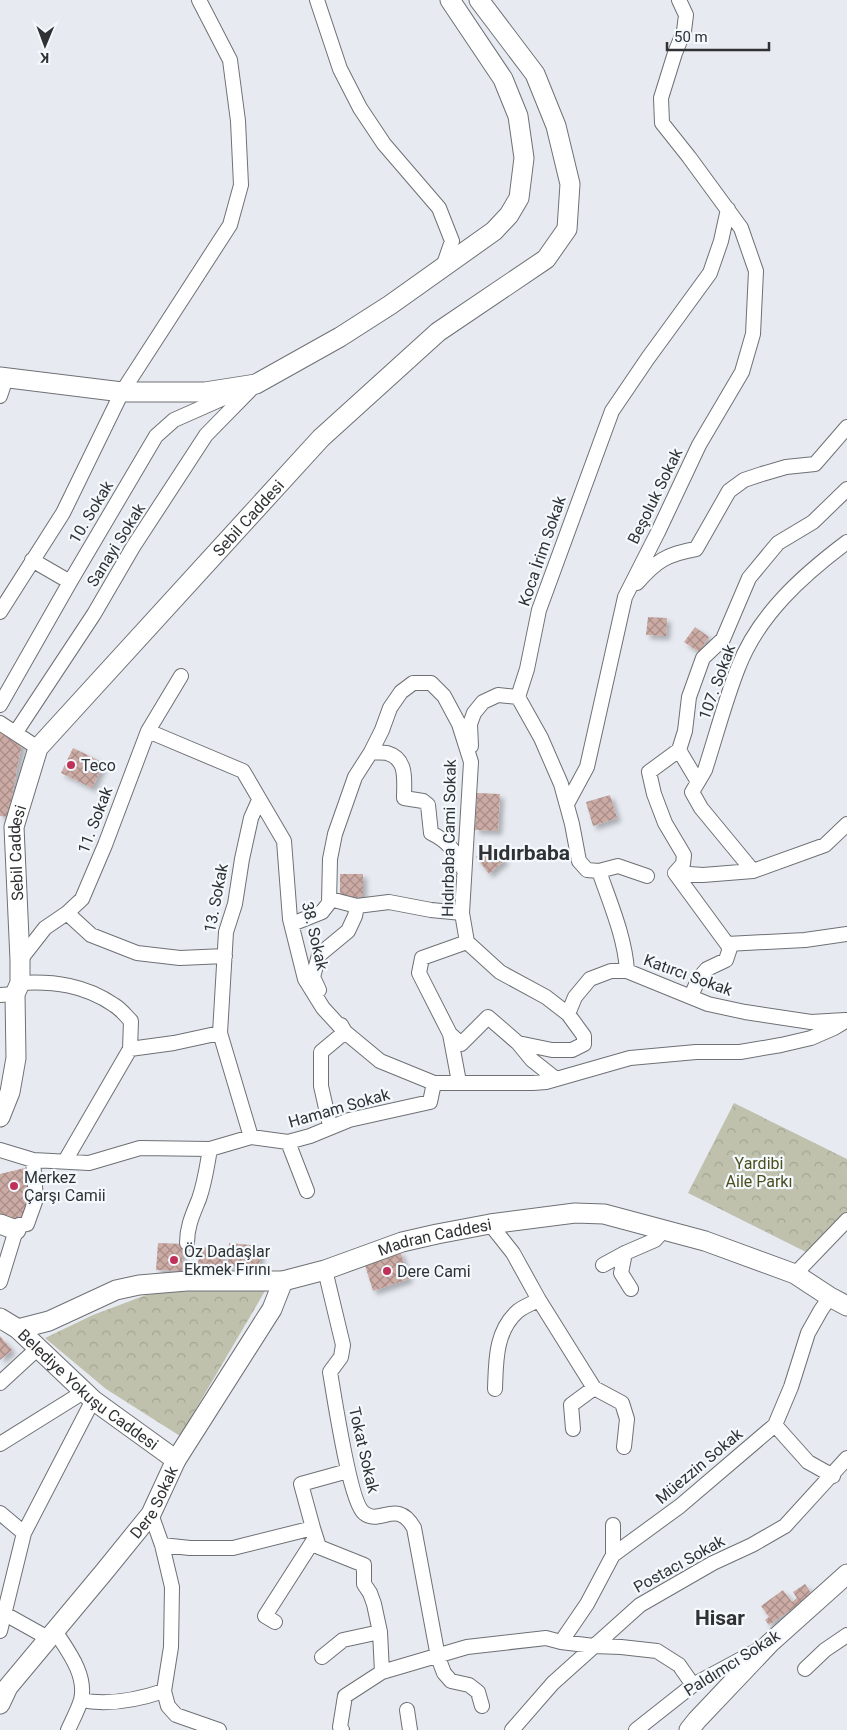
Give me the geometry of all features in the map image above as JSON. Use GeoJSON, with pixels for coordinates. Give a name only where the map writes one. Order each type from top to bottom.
{"type":"FeatureCollection","features":[{"type":"Feature","properties":{"kind":"street"},"geometry":{"type":"LineString","coordinates":[[0,612],[63,513],[122,392],[230,225],[241,184],[238,121],[230,60],[199,0]]}},
{"type":"Feature","properties":{"kind":"street"},"geometry":{"type":"LineString","coordinates":[[317,0],[340,69],[360,108],[384,144],[439,208],[452,241],[443,267]]}},
{"type":"Feature","properties":{"kind":"street"},"geometry":{"type":"LineString","coordinates":[[0,396],[3,377],[122,392],[205,392],[256,384],[340,337],[390,305],[494,231],[509,215],[519,198],[524,158],[518,116],[503,79],[450,0]]}},
{"type":"Feature","properties":{"kind":"street","name":"Sebil Caddesi"},"geometry":{"type":"LineString","coordinates":[[0,1117],[10,1092],[16,1058],[12,990],[20,960],[7,826],[38,748],[321,438],[438,332],[546,259],[567,229],[570,184],[556,126],[535,74],[478,0]]}},
{"type":"Feature","properties":{"kind":"street","name":"Beşoluk Sokak"},"geometry":{"type":"LineString","coordinates":[[566,804],[587,767],[625,597],[699,445],[742,372],[753,334],[756,271],[741,228],[662,123],[662,98],[675,53],[684,32],[686,15],[679,0]]}},
{"type":"Feature","properties":{"kind":"street","name":"Koca İrim Sokak"},"geometry":{"type":"LineString","coordinates":[[518,697],[528,669],[539,610],[612,411],[710,272],[721,241],[728,209]]}},
{"type":"Feature","properties":{"kind":"street","name":"10. Sokak"},"geometry":{"type":"LineString","coordinates":[[0,705],[156,436],[174,420],[218,399],[256,384]]}},
{"type":"Feature","properties":{"kind":"street","name":"Sanayi Sokak"},"geometry":{"type":"LineString","coordinates":[[16,732],[94,614],[133,547],[206,435],[256,384]]}},
{"type":"Feature","properties":{"kind":"street"},"geometry":{"type":"LineString","coordinates":[[625,597],[649,570],[665,557],[696,549],[729,491],[744,480],[762,474],[786,467],[816,464],[845,433]]}},
{"type":"Feature","properties":{"kind":"street"},"geometry":{"type":"LineString","coordinates":[[675,873],[683,864],[684,855],[665,823],[654,794],[649,772],[679,750],[685,731],[689,697],[703,658],[723,640],[749,578],[778,543],[813,522],[847,489]]}},
{"type":"Feature","properties":{"kind":"street","name":"107. Sokak"},"geometry":{"type":"LineString","coordinates":[[698,782],[717,735],[738,667],[755,635],[776,605],[820,562],[847,542]]}},
{"type":"Feature","properties":{"kind":"street"},"geometry":{"type":"LineString","coordinates":[[32,560],[70,582]]}},
{"type":"Feature","properties":{"kind":"street","name":"11. Sokak"},"geometry":{"type":"LineString","coordinates":[[20,960],[45,928],[67,914],[82,899],[148,731],[181,676]]}},
{"type":"Feature","properties":{"kind":"street","name":"Hıdırbaba Cami Sokak"},"geometry":{"type":"LineString","coordinates":[[371,752],[390,708],[401,692],[413,683],[431,683],[444,696],[459,724],[471,762],[462,913],[467,942]]}},
{"type":"Feature","properties":{"kind":"street"},"geometry":{"type":"LineString","coordinates":[[471,762],[470,724],[474,713],[483,702],[498,695],[518,697],[541,738],[561,784],[579,861],[587,870],[599,871],[618,866],[647,876]]}},
{"type":"Feature","properties":{"kind":"street"},"geometry":{"type":"LineString","coordinates":[[0,722],[38,748]]}},
{"type":"Feature","properties":{"kind":"street"},"geometry":{"type":"LineString","coordinates":[[148,731],[242,771],[259,800]]}},
{"type":"Feature","properties":{"kind":"street"},"geometry":{"type":"LineString","coordinates":[[679,750],[698,782],[692,792],[701,808],[753,871]]}},
{"type":"Feature","properties":{"kind":"street"},"geometry":{"type":"LineString","coordinates":[[292,924],[322,912],[329,903],[330,859],[335,834],[355,777],[371,752],[388,753],[401,763],[404,774],[404,798],[423,801],[428,805],[431,833],[448,843],[458,855],[464,872]]}},
{"type":"Feature","properties":{"kind":"street","name":"38. Sokak"},"geometry":{"type":"LineString","coordinates":[[259,800],[284,841],[292,924],[305,979],[323,1008],[345,1032],[380,1061],[434,1082]]}},
{"type":"Feature","properties":{"kind":"street","name":"13. Sokak"},"geometry":{"type":"LineString","coordinates":[[251,1137],[220,1033],[226,932],[235,904],[251,818],[259,800]]}},
{"type":"Feature","properties":{"kind":"street"},"geometry":{"type":"LineString","coordinates":[[675,873],[702,875],[753,871],[825,845],[847,824]]}},
{"type":"Feature","properties":{"kind":"street"},"geometry":{"type":"LineString","coordinates":[[599,871],[622,939],[627,971]]}},
{"type":"Feature","properties":{"kind":"street"},"geometry":{"type":"LineString","coordinates":[[675,873],[730,948],[726,960],[707,969],[691,996]]}},
{"type":"Feature","properties":{"kind":"street"},"geometry":{"type":"LineString","coordinates":[[330,899],[357,906],[389,902],[431,910],[462,913]]}},
{"type":"Feature","properties":{"kind":"street"},"geometry":{"type":"LineString","coordinates":[[330,1126],[321,1086],[321,1052],[345,1032],[325,1001],[313,977],[319,955],[348,931],[355,916],[357,906]]}},
{"type":"Feature","properties":{"kind":"street"},"geometry":{"type":"LineString","coordinates":[[67,914],[91,935],[137,953],[180,958],[225,956]]}},
{"type":"Feature","properties":{"kind":"street"},"geometry":{"type":"LineString","coordinates":[[727,944],[805,940],[847,934]]}},
{"type":"Feature","properties":{"kind":"street"},"geometry":{"type":"LineString","coordinates":[[459,1082],[450,1034],[420,973],[422,958],[467,942],[500,972],[546,997],[568,1014],[584,1036],[584,1044],[572,1050],[552,1050],[518,1043]]}},
{"type":"Feature","properties":{"kind":"street","name":"Katırcı Sokak"},"geometry":{"type":"LineString","coordinates":[[568,1014],[575,997],[590,979],[611,971],[627,971],[717,1006],[811,1022],[847,1020]]}},
{"type":"Feature","properties":{"kind":"street"},"geometry":{"type":"LineString","coordinates":[[12,990],[59,983],[80,987],[115,1005],[132,1021],[130,1049],[65,1161]]}},
{"type":"Feature","properties":{"kind":"street"},"geometry":{"type":"LineString","coordinates":[[450,1034],[460,1044],[488,1017],[518,1043],[532,1060],[556,1079]]}},
{"type":"Feature","properties":{"kind":"street"},"geometry":{"type":"LineString","coordinates":[[434,1082],[533,1083],[556,1079],[630,1058],[696,1052],[740,1052],[811,1038],[847,1020]]}},
{"type":"Feature","properties":{"kind":"street"},"geometry":{"type":"LineString","coordinates":[[130,1049],[174,1043],[220,1033]]}},
{"type":"Feature","properties":{"kind":"street","name":"Hamam Sokak"},"geometry":{"type":"LineString","coordinates":[[0,1150],[33,1160],[89,1163],[140,1148],[210,1149],[251,1137],[288,1142],[310,1136],[348,1120],[430,1102],[434,1082]]}},
{"type":"Feature","properties":{"kind":"street"},"geometry":{"type":"LineString","coordinates":[[288,1142],[307,1191]]}},
{"type":"Feature","properties":{"kind":"street"},"geometry":{"type":"LineString","coordinates":[[186,1243],[190,1218],[206,1176],[210,1149]]}},
{"type":"Feature","properties":{"kind":"street"},"geometry":{"type":"LineString","coordinates":[[0,1282],[8,1227],[27,1224],[36,1199],[33,1160]]}},
{"type":"Feature","properties":{"kind":"street","name":"Madran Caddesi"},"geometry":{"type":"LineString","coordinates":[[18,1329],[49,1321],[116,1290],[139,1285],[187,1281],[283,1281],[325,1270],[402,1242],[490,1224],[575,1213],[604,1214],[705,1241],[795,1274],[847,1306]]}},
{"type":"Feature","properties":{"kind":"street"},"geometry":{"type":"LineString","coordinates":[[795,1274],[847,1220]]}},
{"type":"Feature","properties":{"kind":"street"},"geometry":{"type":"LineString","coordinates":[[490,1224],[514,1253],[539,1300],[594,1388],[622,1403],[627,1419],[624,1447]]}},
{"type":"Feature","properties":{"kind":"street"},"geometry":{"type":"LineString","coordinates":[[604,1265],[654,1240],[664,1230]]}},
{"type":"Feature","properties":{"kind":"street"},"geometry":{"type":"LineString","coordinates":[[625,1253],[621,1273],[631,1289]]}},
{"type":"Feature","properties":{"kind":"street","name":"Tokat Sokak"},"geometry":{"type":"LineString","coordinates":[[325,1270],[343,1345],[341,1357],[330,1372],[348,1471],[360,1509],[365,1514],[372,1517],[400,1514],[408,1518],[414,1528],[438,1657]]}},
{"type":"Feature","properties":{"kind":"street","name":"Dere Sokak"},"geometry":{"type":"LineString","coordinates":[[0,1704],[4,1685],[51,1634],[150,1514],[176,1460],[272,1309],[283,1281]]}},
{"type":"Feature","properties":{"kind":"street","name":"Müezzin Sokak"},"geometry":{"type":"LineString","coordinates":[[561,1642],[587,1604],[613,1555],[680,1506],[775,1425],[791,1388],[808,1333],[830,1297]]}},
{"type":"Feature","properties":{"kind":"street"},"geometry":{"type":"LineString","coordinates":[[495,1389],[499,1342],[505,1326],[518,1311],[539,1300]]}},
{"type":"Feature","properties":{"kind":"street","name":"Belediye Yokuşu Caddesi"},"geometry":{"type":"LineString","coordinates":[[0,1318],[18,1329],[89,1396],[176,1460]]}},
{"type":"Feature","properties":{"kind":"street"},"geometry":{"type":"LineString","coordinates":[[0,1384],[38,1348]]}},
{"type":"Feature","properties":{"kind":"street"},"geometry":{"type":"LineString","coordinates":[[573,1429],[571,1405],[594,1388]]}},
{"type":"Feature","properties":{"kind":"street"},"geometry":{"type":"LineString","coordinates":[[0,1444],[89,1396]]}},
{"type":"Feature","properties":{"kind":"street"},"geometry":{"type":"LineString","coordinates":[[0,1631],[24,1533],[89,1396]]}},
{"type":"Feature","properties":{"kind":"street"},"geometry":{"type":"LineString","coordinates":[[775,1425],[808,1462],[832,1476]]}},
{"type":"Feature","properties":{"kind":"street","name":"Postacı Sokak"},"geometry":{"type":"LineString","coordinates":[[512,1730],[553,1683],[640,1605],[785,1526],[847,1458]]}},
{"type":"Feature","properties":{"kind":"street"},"geometry":{"type":"LineString","coordinates":[[348,1471],[301,1484],[319,1547],[364,1565],[364,1584],[370,1593],[380,1632],[382,1672]]}},
{"type":"Feature","properties":{"kind":"street"},"geometry":{"type":"LineString","coordinates":[[0,1513],[24,1533]]}},
{"type":"Feature","properties":{"kind":"street"},"geometry":{"type":"LineString","coordinates":[[150,1514],[162,1546],[172,1588],[171,1647],[164,1691],[168,1706],[176,1715],[219,1730]]}},
{"type":"Feature","properties":{"kind":"street"},"geometry":{"type":"LineString","coordinates":[[613,1525],[613,1555]]}},
{"type":"Feature","properties":{"kind":"street"},"geometry":{"type":"LineString","coordinates":[[162,1546],[233,1548],[314,1533]]}},
{"type":"Feature","properties":{"kind":"street"},"geometry":{"type":"LineString","coordinates":[[275,1622],[265,1616],[314,1533]]}},
{"type":"Feature","properties":{"kind":"street","name":"Paldımcı Sokak"},"geometry":{"type":"LineString","coordinates":[[636,1730],[693,1685],[770,1643],[846,1576]]}},
{"type":"Feature","properties":{"kind":"street"},"geometry":{"type":"LineString","coordinates":[[5,1614],[51,1634],[70,1655],[81,1679],[81,1700],[68,1730]]}},
{"type":"Feature","properties":{"kind":"street"},"geometry":{"type":"LineString","coordinates":[[322,1657],[343,1640],[380,1632]]}},
{"type":"Feature","properties":{"kind":"street"},"geometry":{"type":"LineString","coordinates":[[804,1669],[825,1650],[847,1635]]}},
{"type":"Feature","properties":{"kind":"street"},"geometry":{"type":"LineString","coordinates":[[342,1730],[340,1727],[345,1696],[382,1672],[467,1648],[536,1639],[546,1638],[594,1646],[621,1646],[657,1651],[679,1665],[693,1685]]}},
{"type":"Feature","properties":{"kind":"street"},"geometry":{"type":"LineString","coordinates":[[689,1730],[770,1643]]}},
{"type":"Feature","properties":{"kind":"street"},"geometry":{"type":"LineString","coordinates":[[438,1657],[444,1672],[451,1681],[469,1685],[478,1692],[482,1706]]}},
{"type":"Feature","properties":{"kind":"street"},"geometry":{"type":"LineString","coordinates":[[81,1700],[94,1703],[117,1702],[164,1691]]}},
{"type":"Feature","properties":{"kind":"street"},"geometry":{"type":"LineString","coordinates":[[407,1710],[410,1730]]}},
{"type":"Feature","properties":{"kind":"green space","name":"Yardibi Aile Parkı"},"geometry":{"type":"Polygon","coordinates":[[[734,1103],[847,1159],[847,1213],[808,1253],[688,1193],[734,1103]]]}},
{"type":"Feature","properties":{"kind":"green space"},"geometry":{"type":"Polygon","coordinates":[[[211,1286],[268,1286],[180,1436],[106,1389],[45,1338],[93,1315],[146,1295],[211,1286]]]}},
{"type":"Feature","properties":{"kind":"building"},"geometry":{"type":"Polygon","coordinates":[[[648,617],[667,618],[666,636],[646,635],[648,617]]]}},
{"type":"Feature","properties":{"kind":"building"},"geometry":{"type":"Polygon","coordinates":[[[695,627],[709,637],[699,652],[684,642],[695,627]]]}},
{"type":"Feature","properties":{"kind":"building"},"geometry":{"type":"Polygon","coordinates":[[[0,730],[22,743],[8,817],[0,816],[0,730]]]}},
{"type":"Feature","properties":{"kind":"building"},"geometry":{"type":"Polygon","coordinates":[[[73,748],[104,763],[92,788],[61,773],[73,748]]]}},
{"type":"Feature","properties":{"kind":"building"},"geometry":{"type":"Polygon","coordinates":[[[477,793],[500,794],[498,831],[475,830],[477,793]]]}},
{"type":"Feature","properties":{"kind":"building"},"geometry":{"type":"Polygon","coordinates":[[[610,795],[617,818],[593,826],[586,802],[610,795]]]}},
{"type":"Feature","properties":{"kind":"building"},"geometry":{"type":"Polygon","coordinates":[[[492,844],[505,860],[489,874],[476,857],[492,844]]]}},
{"type":"Feature","properties":{"kind":"building"},"geometry":{"type":"Polygon","coordinates":[[[340,874],[363,874],[363,897],[340,897],[340,874]]]}},
{"type":"Feature","properties":{"kind":"building","name":"Merkez Çarşı Camii"},"geometry":{"type":"Polygon","coordinates":[[[25,1168],[32,1199],[25,1224],[0,1217],[0,1174],[25,1168]]]}},
{"type":"Feature","properties":{"kind":"building"},"geometry":{"type":"Polygon","coordinates":[[[158,1243],[183,1244],[182,1271],[156,1270],[158,1243]]]}},
{"type":"Feature","properties":{"kind":"building"},"geometry":{"type":"Polygon","coordinates":[[[229,1243],[261,1246],[259,1269],[227,1266],[229,1243]]]}},
{"type":"Feature","properties":{"kind":"building"},"geometry":{"type":"Polygon","coordinates":[[[199,1247],[224,1248],[223,1268],[198,1267],[199,1247]]]}},
{"type":"Feature","properties":{"kind":"building","name":"Dere Cami"},"geometry":{"type":"Polygon","coordinates":[[[400,1251],[409,1279],[373,1291],[364,1262],[400,1251]]]}},
{"type":"Feature","properties":{"kind":"building"},"geometry":{"type":"Polygon","coordinates":[[[0,1336],[12,1350],[0,1360],[0,1336]]]}},
{"type":"Feature","properties":{"kind":"building"},"geometry":{"type":"Polygon","coordinates":[[[805,1584],[811,1593],[816,1589],[820,1597],[798,1611],[795,1607],[769,1625],[765,1620],[769,1617],[761,1606],[783,1590],[792,1602],[797,1598],[793,1592],[805,1584]]]}},
{"type":"Feature","properties":{"kind":"place","name":"Teco"},"geometry":{"type":"Point","coordinates":[71,765]}},
{"type":"Feature","properties":{"kind":"place","name":"Merkez Çarşı Camii"},"geometry":{"type":"Point","coordinates":[14,1186]}},
{"type":"Feature","properties":{"kind":"place","name":"Öz Dadaşlar Ekmek Fırını"},"geometry":{"type":"Point","coordinates":[174,1260]}},
{"type":"Feature","properties":{"kind":"place","name":"Dere Cami"},"geometry":{"type":"Point","coordinates":[387,1271]}},
{"type":"Feature","properties":{"kind":"district","name":"Hıdırbaba"},"geometry":{"type":"Point","coordinates":[524,853]}},
{"type":"Feature","properties":{"kind":"district","name":"Hisar"},"geometry":{"type":"Point","coordinates":[720,1618]}}]}
